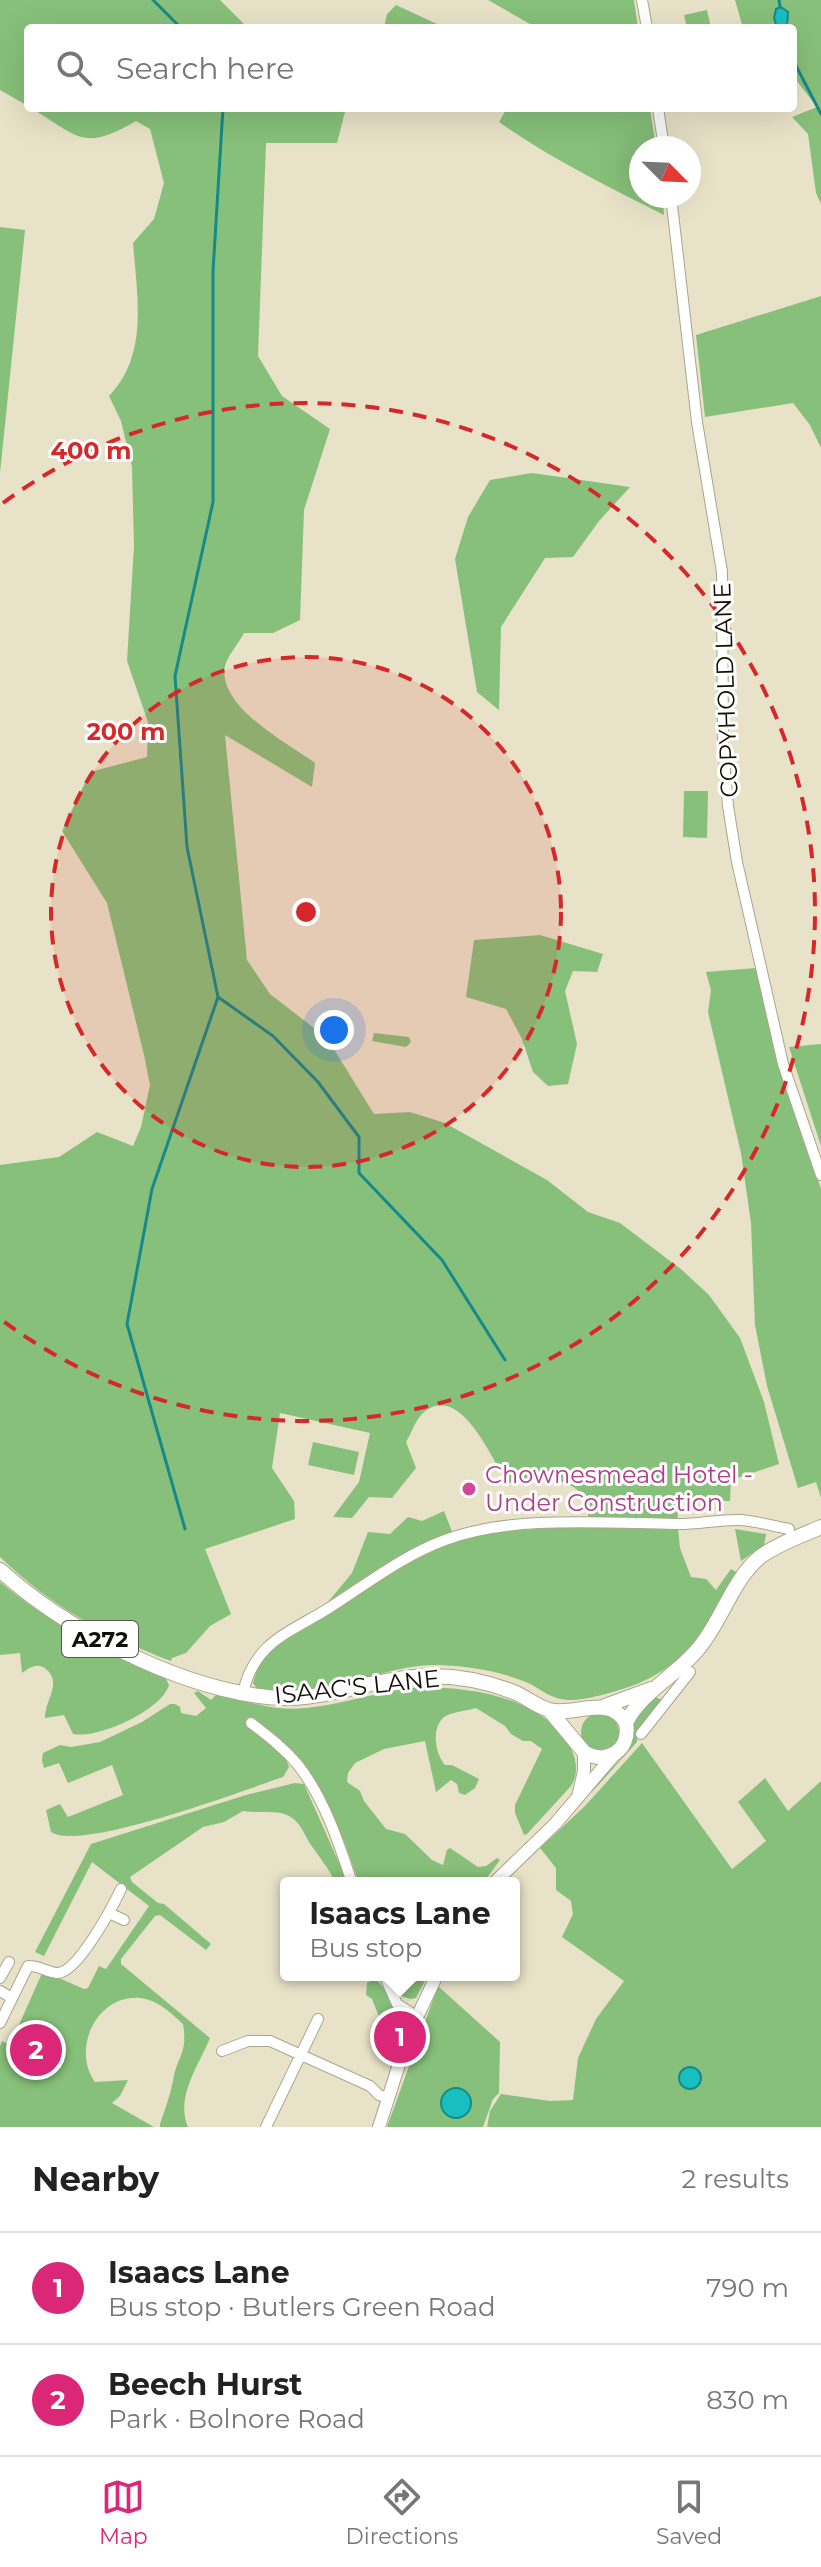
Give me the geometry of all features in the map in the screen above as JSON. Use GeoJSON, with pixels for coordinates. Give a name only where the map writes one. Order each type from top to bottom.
{"type":"FeatureCollection","features":[{"type":"Feature","properties":{"kind":"highway"},"geometry":{"type":"LineString","coordinates":[[659,1686],[588,1710],[578,1720],[575,1735],[580,1747],[598,1758],[613,1756],[624,1746],[626,1723],[634,1708],[659,1686],[685,1663],[708,1636],[751,1566],[779,1546],[821,1527]]}},
{"type":"Feature","properties":{"kind":"highway","name":"ISAAC'S LANE"},"geometry":{"type":"LineString","coordinates":[[0,1570],[51,1611],[120,1650],[180,1674],[243,1693],[285,1699],[334,1694],[398,1679],[448,1677],[508,1690],[549,1710],[588,1710]]}},
{"type":"Feature","properties":{"kind":"highway"},"geometry":{"type":"LineString","coordinates":[[605,1706],[617,1712],[626,1723]]}},
{"type":"Feature","properties":{"kind":"highway","name":"ISAAC'S LANE"},"geometry":{"type":"LineString","coordinates":[[549,1710],[580,1747]]}},
{"type":"Feature","properties":{"kind":"main road"},"geometry":{"type":"LineString","coordinates":[[578,1797],[580,1747]]}},
{"type":"Feature","properties":{"kind":"main road"},"geometry":{"type":"LineString","coordinates":[[500,1877],[555,1824],[613,1756]]}},
{"type":"Feature","properties":{"kind":"main road"},"geometry":{"type":"LineString","coordinates":[[379,2127],[416,2016],[434,1981]]}},
{"type":"Feature","properties":{"kind":"street"},"geometry":{"type":"LineString","coordinates":[[642,0],[646,24]]}},
{"type":"Feature","properties":{"kind":"street"},"geometry":{"type":"LineString","coordinates":[[659,112],[662,136]]}},
{"type":"Feature","properties":{"kind":"street","name":"COPYHOLD LANE"},"geometry":{"type":"LineString","coordinates":[[672,208],[697,422],[722,572],[723,746],[728,806],[737,862],[783,1064],[821,1175]]}},
{"type":"Feature","properties":{"kind":"street"},"geometry":{"type":"LineString","coordinates":[[243,1693],[258,1655],[282,1635],[381,1572],[444,1540],[497,1528],[570,1523],[678,1524],[740,1520],[772,1531],[789,1529]]}},
{"type":"Feature","properties":{"kind":"street"},"geometry":{"type":"LineString","coordinates":[[641,1734],[690,1672]]}},
{"type":"Feature","properties":{"kind":"street"},"geometry":{"type":"LineString","coordinates":[[659,1686],[668,1700]]}},
{"type":"Feature","properties":{"kind":"street"},"geometry":{"type":"LineString","coordinates":[[251,1723],[280,1746],[304,1774],[331,1826],[350,1877]]}},
{"type":"Feature","properties":{"kind":"street"},"geometry":{"type":"LineString","coordinates":[[0,2023],[28,1966],[58,1973],[76,1961],[109,1913],[121,1889]]}},
{"type":"Feature","properties":{"kind":"street"},"geometry":{"type":"LineString","coordinates":[[109,1913],[124,1920]]}},
{"type":"Feature","properties":{"kind":"street"},"geometry":{"type":"LineString","coordinates":[[0,1978],[9,1962]]}},
{"type":"Feature","properties":{"kind":"street"},"geometry":{"type":"LineString","coordinates":[[387,1981],[397,2004],[416,2016]]}},
{"type":"Feature","properties":{"kind":"street"},"geometry":{"type":"LineString","coordinates":[[0,1991],[12,1998]]}},
{"type":"Feature","properties":{"kind":"street"},"geometry":{"type":"LineString","coordinates":[[266,2127],[318,2019]]}},
{"type":"Feature","properties":{"kind":"street"},"geometry":{"type":"LineString","coordinates":[[222,2051],[248,2041],[280,2044],[370,2086],[379,2095],[388,2098]]}},
{"type":"Feature","properties":{"kind":"street"},"geometry":{"type":"LineString","coordinates":[[370,2086],[389,2081],[398,2067]]}},
{"type":"Feature","properties":{"kind":"green space"},"geometry":{"type":"Polygon","coordinates":[[[0,0],[220,0],[244,24],[24,24],[24,104],[0,90],[0,0]]]}},
{"type":"Feature","properties":{"kind":"green space"},"geometry":{"type":"Polygon","coordinates":[[[488,0],[634,0],[637,24],[530,24],[488,0]]]}},
{"type":"Feature","properties":{"kind":"green space"},"geometry":{"type":"Polygon","coordinates":[[[735,0],[821,0],[821,204],[816,193],[808,134],[792,117],[817,107],[797,81],[797,24],[774,18],[776,24],[742,24],[735,0]]]}},
{"type":"Feature","properties":{"kind":"green space"},"geometry":{"type":"Polygon","coordinates":[[[396,5],[437,24],[385,24],[387,14],[396,5]]]}},
{"type":"Feature","properties":{"kind":"green space"},"geometry":{"type":"Polygon","coordinates":[[[707,10],[710,24],[686,24],[684,15],[707,10]]]}},
{"type":"Feature","properties":{"kind":"green space"},"geometry":{"type":"Polygon","coordinates":[[[37,112],[345,112],[337,143],[266,143],[258,356],[282,396],[330,429],[304,510],[300,620],[273,633],[244,633],[225,666],[225,681],[243,709],[272,734],[315,763],[312,787],[225,735],[247,960],[270,994],[327,1038],[374,1114],[410,1112],[445,1123],[547,1180],[588,1212],[620,1223],[682,1270],[709,1295],[740,1338],[764,1402],[779,1464],[731,1480],[730,1501],[677,1500],[678,1520],[588,1517],[586,1503],[570,1485],[545,1479],[507,1484],[473,1427],[449,1407],[436,1406],[422,1414],[406,1442],[416,1468],[392,1498],[369,1497],[352,1518],[333,1517],[359,1482],[370,1433],[280,1413],[272,1468],[294,1501],[295,1519],[205,1549],[231,1614],[210,1626],[186,1653],[171,1661],[80,1618],[38,1590],[0,1557],[0,1165],[59,1157],[97,1132],[133,1146],[141,1127],[150,1085],[107,903],[62,831],[90,772],[147,757],[148,722],[127,661],[134,546],[132,467],[121,421],[109,396],[122,380],[135,344],[138,304],[133,243],[154,219],[164,183],[150,129],[136,121],[104,136],[92,138],[71,133],[37,112]]]}},
{"type":"Feature","properties":{"kind":"green space"},"geometry":{"type":"Polygon","coordinates":[[[505,112],[651,112],[654,136],[629,136],[629,197],[499,122],[505,112]]]}},
{"type":"Feature","properties":{"kind":"green space"},"geometry":{"type":"Polygon","coordinates":[[[650,208],[664,208],[664,215],[650,208]]]}},
{"type":"Feature","properties":{"kind":"green space"},"geometry":{"type":"Polygon","coordinates":[[[0,227],[25,230],[0,473],[0,227]]]}},
{"type":"Feature","properties":{"kind":"green space"},"geometry":{"type":"Polygon","coordinates":[[[821,296],[821,448],[810,425],[793,403],[705,417],[696,335],[821,296]]]}},
{"type":"Feature","properties":{"kind":"green space"},"geometry":{"type":"Polygon","coordinates":[[[532,473],[630,487],[599,521],[573,557],[545,558],[501,627],[499,710],[477,692],[455,559],[468,517],[490,480],[532,473]]]}},
{"type":"Feature","properties":{"kind":"green space"},"geometry":{"type":"Polygon","coordinates":[[[684,791],[708,791],[707,838],[683,837],[684,791]]]}},
{"type":"Feature","properties":{"kind":"green space"},"geometry":{"type":"Polygon","coordinates":[[[540,935],[603,954],[597,972],[573,971],[565,991],[577,1044],[568,1084],[548,1086],[533,1072],[522,1039],[506,1009],[466,997],[474,940],[540,935]]]}},
{"type":"Feature","properties":{"kind":"green space"},"geometry":{"type":"Polygon","coordinates":[[[756,968],[775,1049],[821,1189],[821,1498],[816,1482],[798,1488],[767,1386],[755,1325],[751,1223],[741,1153],[708,1012],[711,990],[706,972],[756,968]]]}},
{"type":"Feature","properties":{"kind":"green space"},"geometry":{"type":"Polygon","coordinates":[[[374,1033],[409,1037],[411,1042],[406,1047],[372,1041],[374,1033]]]}},
{"type":"Feature","properties":{"kind":"green space"},"geometry":{"type":"Polygon","coordinates":[[[821,1044],[821,1146],[789,1047],[821,1044]]]}},
{"type":"Feature","properties":{"kind":"green space"},"geometry":{"type":"Polygon","coordinates":[[[313,1442],[359,1452],[354,1475],[308,1465],[313,1442]]]}},
{"type":"Feature","properties":{"kind":"green space"},"geometry":{"type":"Polygon","coordinates":[[[444,1511],[453,1534],[570,1527],[678,1528],[680,1548],[691,1577],[706,1579],[716,1590],[731,1569],[736,1572],[701,1633],[673,1663],[634,1685],[597,1696],[561,1699],[507,1675],[438,1665],[409,1667],[317,1690],[257,1689],[253,1683],[260,1661],[288,1637],[334,1608],[328,1602],[352,1573],[368,1532],[390,1534],[408,1517],[422,1521],[444,1511]]]}},
{"type":"Feature","properties":{"kind":"green space"},"geometry":{"type":"Polygon","coordinates":[[[735,1529],[766,1534],[764,1545],[741,1561],[735,1529]]]}},
{"type":"Feature","properties":{"kind":"green space"},"geometry":{"type":"Polygon","coordinates":[[[0,1582],[80,1636],[166,1679],[169,1685],[164,1694],[142,1713],[98,1732],[73,1734],[64,1715],[45,1718],[53,1686],[51,1674],[39,1666],[22,1673],[20,1653],[0,1655],[0,1582]]]}},
{"type":"Feature","properties":{"kind":"green space"},"geometry":{"type":"Polygon","coordinates":[[[406,1689],[465,1690],[508,1700],[545,1719],[560,1733],[574,1755],[576,1773],[571,1786],[524,1835],[515,1805],[542,1749],[531,1741],[523,1741],[511,1734],[505,1726],[476,1708],[444,1717],[436,1734],[437,1748],[445,1765],[452,1765],[479,1779],[475,1788],[465,1795],[459,1793],[457,1784],[451,1780],[436,1792],[425,1741],[384,1749],[355,1763],[348,1773],[347,1782],[360,1791],[386,1829],[405,1834],[432,1860],[443,1865],[450,1848],[478,1867],[486,1866],[497,1858],[500,1860],[487,1877],[357,1877],[344,1841],[313,1779],[286,1759],[289,1767],[283,1777],[164,1817],[95,1834],[68,1836],[51,1832],[46,1810],[60,1804],[68,1817],[123,1795],[112,1765],[68,1783],[59,1763],[44,1768],[43,1753],[60,1745],[71,1747],[100,1742],[142,1722],[170,1704],[180,1707],[181,1713],[196,1716],[206,1708],[194,1693],[198,1691],[211,1700],[216,1695],[269,1707],[295,1709],[406,1689]]]}},
{"type":"Feature","properties":{"kind":"green space"},"geometry":{"type":"Polygon","coordinates":[[[655,1697],[662,1700],[637,1736],[637,1742],[592,1792],[629,1748],[635,1717],[655,1697]]]}},
{"type":"Feature","properties":{"kind":"green space"},"geometry":{"type":"Polygon","coordinates":[[[600,1713],[613,1719],[619,1732],[613,1745],[600,1751],[587,1745],[581,1732],[587,1719],[600,1713]]]}},
{"type":"Feature","properties":{"kind":"green space"},"geometry":{"type":"Polygon","coordinates":[[[642,1743],[732,1869],[766,1841],[738,1802],[765,1778],[788,1811],[821,1781],[821,2127],[487,2127],[490,2111],[501,2094],[550,2101],[573,2100],[578,2058],[596,2019],[624,1981],[562,1937],[573,1914],[571,1901],[556,1890],[556,1868],[540,1848],[585,1806],[642,1743]]]}},
{"type":"Feature","properties":{"kind":"green space"},"geometry":{"type":"Polygon","coordinates":[[[295,1783],[304,1784],[345,1877],[332,1877],[292,1818],[277,1812],[243,1811],[224,1822],[203,1827],[130,1877],[132,1882],[158,1903],[164,1904],[211,1944],[206,1950],[160,1915],[155,1916],[121,1959],[121,1964],[210,2038],[186,2093],[184,2104],[188,2127],[160,2127],[183,2049],[183,2024],[158,2004],[140,1998],[125,1999],[101,2014],[92,2026],[86,2054],[88,2069],[95,2082],[128,2080],[120,2096],[112,2103],[154,2127],[0,2127],[0,2046],[2,2041],[10,2045],[43,1971],[88,1988],[99,1966],[106,1969],[149,1906],[92,1862],[44,1956],[35,1952],[91,1844],[246,1795],[295,1783]]]}},
{"type":"Feature","properties":{"kind":"green space"},"geometry":{"type":"Polygon","coordinates":[[[376,1981],[391,2000],[395,2013],[394,2025],[380,2019],[372,1999],[366,1995],[367,1983],[376,1981]]]}},
{"type":"Feature","properties":{"kind":"green space"},"geometry":{"type":"Polygon","coordinates":[[[394,1981],[425,1981],[416,1998],[401,1996],[394,1981]]]}},
{"type":"Feature","properties":{"kind":"green space"},"geometry":{"type":"Polygon","coordinates":[[[438,1986],[500,2042],[499,2093],[493,2099],[483,2127],[387,2127],[438,1986]]]}},
{"type":"Feature","properties":{"kind":"water"},"geometry":{"type":"Polygon","coordinates":[[[781,7],[788,12],[787,24],[776,24],[776,9],[781,7]]]}},
{"type":"Feature","properties":{"kind":"water"},"geometry":{"type":"Polygon","coordinates":[[[686,2067],[694,2067],[701,2078],[694,2089],[686,2089],[679,2082],[679,2074],[686,2067]]]}},
{"type":"Feature","properties":{"kind":"water"},"geometry":{"type":"Polygon","coordinates":[[[456,2088],[462,2089],[470,2097],[470,2109],[462,2117],[456,2118],[450,2117],[442,2109],[441,2103],[442,2097],[450,2089],[456,2088]]]}},
{"type":"Feature","properties":{"kind":"waterway"},"geometry":{"type":"LineString","coordinates":[[153,0],[177,24]]}},
{"type":"Feature","properties":{"kind":"waterway"},"geometry":{"type":"LineString","coordinates":[[779,0],[780,7]]}},
{"type":"Feature","properties":{"kind":"waterway"},"geometry":{"type":"LineString","coordinates":[[797,68],[821,114]]}},
{"type":"Feature","properties":{"kind":"waterway"},"geometry":{"type":"LineString","coordinates":[[185,1529],[127,1324],[152,1189],[218,997],[187,847],[175,676],[213,502],[213,271],[223,112]]}},
{"type":"Feature","properties":{"kind":"waterway"},"geometry":{"type":"LineString","coordinates":[[218,997],[273,1036],[318,1082],[359,1137],[359,1173],[442,1260],[505,1360]]}},
{"type":"Feature","properties":{"kind":"place","name":"Chownesmead Hotel - Under Construction"},"geometry":{"type":"Point","coordinates":[469,1489]}},
{"type":"Feature","properties":{"kind":"place","name":"Isaacs Lane"},"geometry":{"type":"Point","coordinates":[400,2037]}},
{"type":"Feature","properties":{"kind":"place","name":"Beech Hurst"},"geometry":{"type":"Point","coordinates":[36,2050]}}]}
